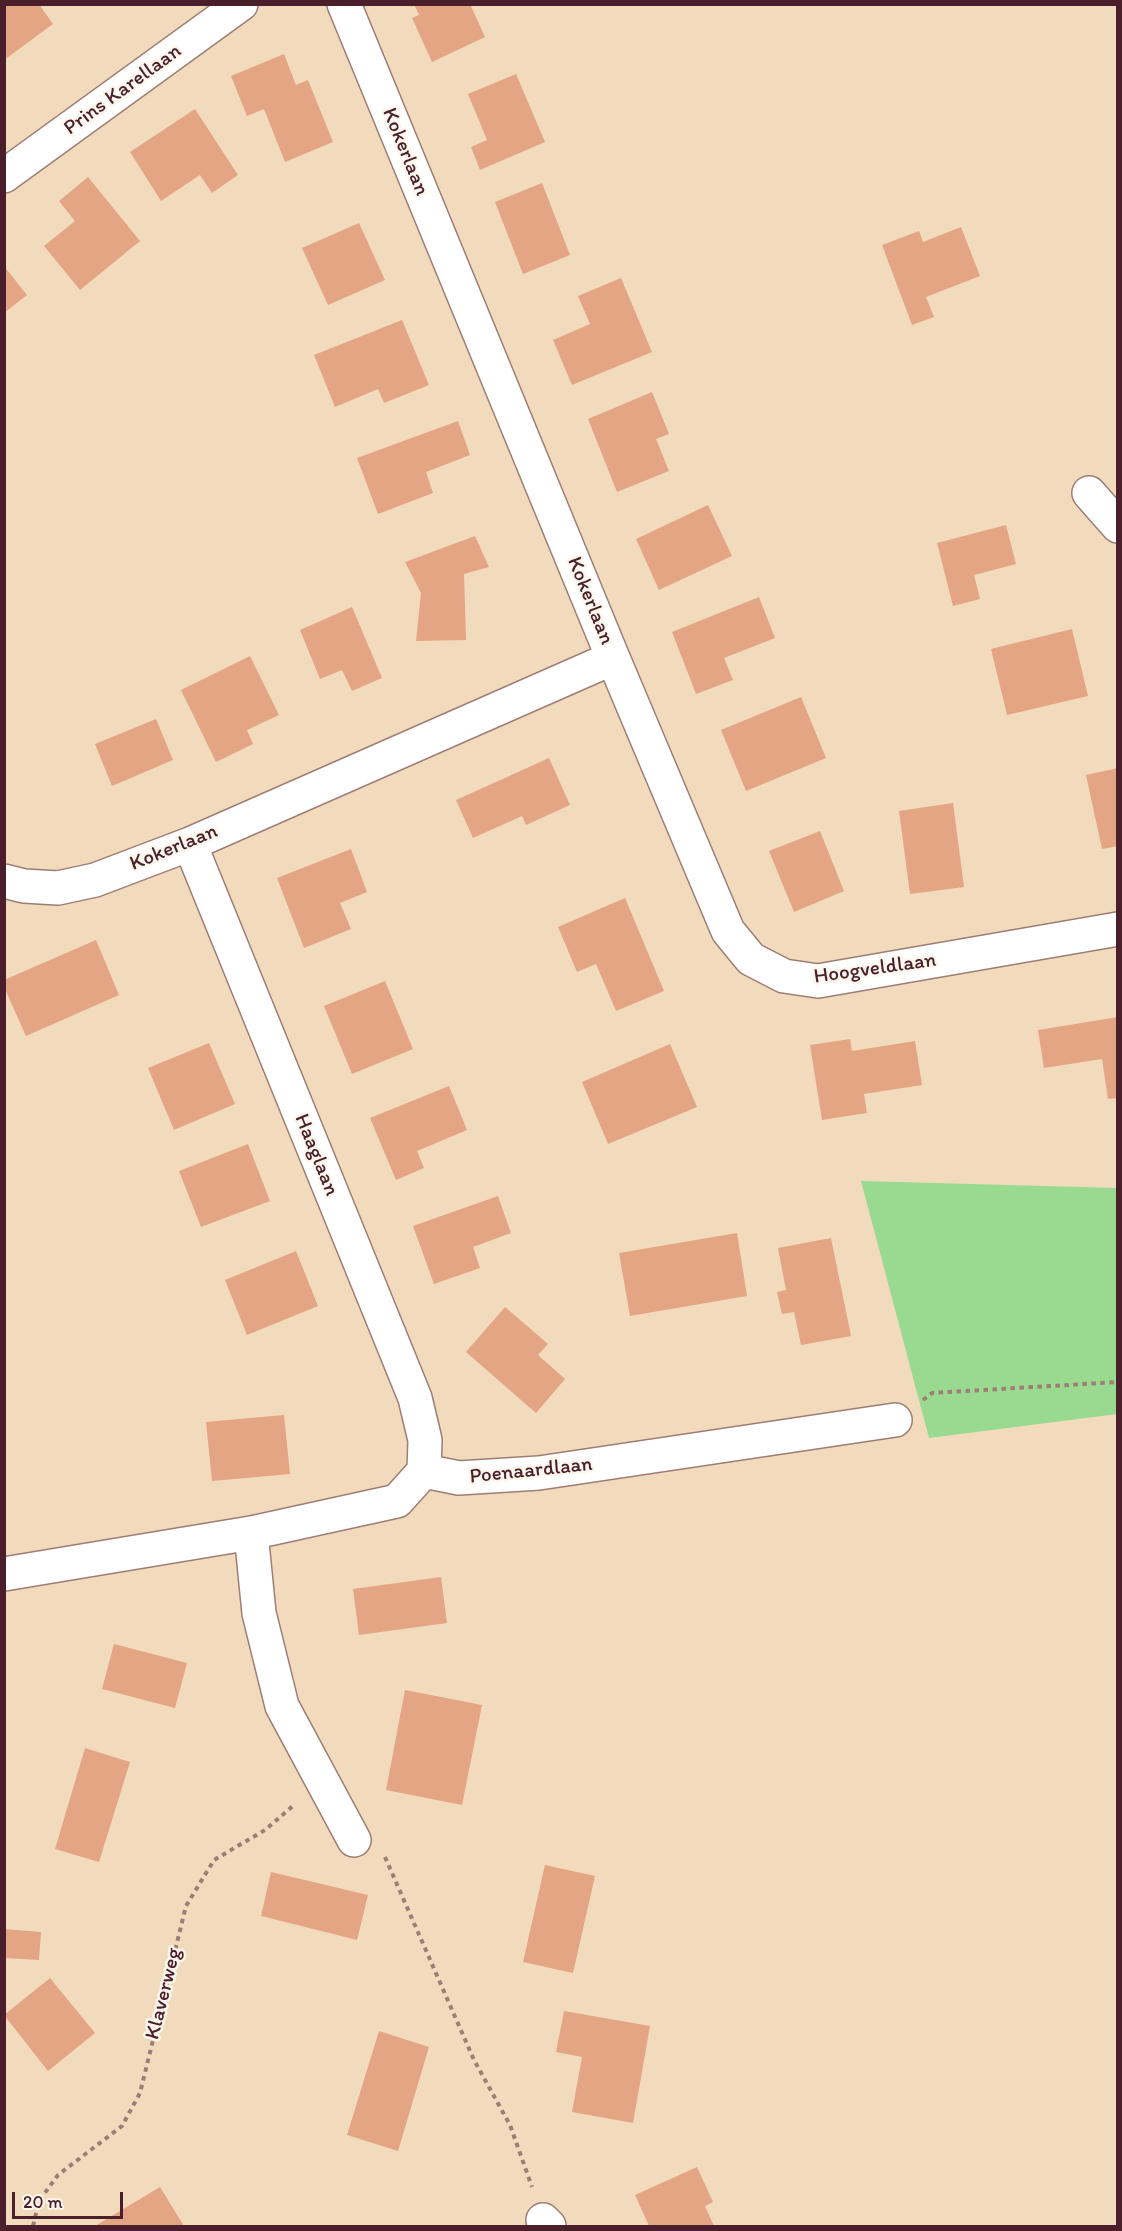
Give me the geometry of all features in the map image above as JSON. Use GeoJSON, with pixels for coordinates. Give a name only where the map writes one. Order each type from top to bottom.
{"type":"FeatureCollection","features":[{"type":"Feature","properties":{"kind":"street","name":"Prins Karellaan"},"geometry":{"type":"LineString","coordinates":[[4,176],[241,4]]}},
{"type":"Feature","properties":{"kind":"street","name":"Kokerlaan"},"geometry":{"type":"LineString","coordinates":[[4,881],[24,886],[58,888],[95,880],[190,844],[613,658],[344,4]]}},
{"type":"Feature","properties":{"kind":"street"},"geometry":{"type":"LineString","coordinates":[[1089,493],[1118,526]]}},
{"type":"Feature","properties":{"kind":"street","name":"Hoogveldlaan"},"geometry":{"type":"LineString","coordinates":[[613,658],[728,931],[751,959],[784,976],[818,981],[1118,929]]}},
{"type":"Feature","properties":{"kind":"street","name":"Haaglaan"},"geometry":{"type":"LineString","coordinates":[[190,844],[415,1398],[425,1440],[424,1471]]}},
{"type":"Feature","properties":{"kind":"street","name":"Poenaardlaan"},"geometry":{"type":"LineString","coordinates":[[424,1471],[459,1478],[539,1473],[895,1420]]}},
{"type":"Feature","properties":{"kind":"street"},"geometry":{"type":"LineString","coordinates":[[4,1574],[251,1533],[398,1501],[424,1471]]}},
{"type":"Feature","properties":{"kind":"street"},"geometry":{"type":"LineString","coordinates":[[251,1533],[259,1613],[282,1706],[354,1840]]}},
{"type":"Feature","properties":{"kind":"path"},"geometry":{"type":"LineString","coordinates":[[895,1420],[932,1394],[1118,1382]]}},
{"type":"Feature","properties":{"kind":"path","name":"Klaverweg"},"geometry":{"type":"LineString","coordinates":[[33,2226],[39,2201],[58,2175],[122,2126],[140,2093],[186,1906],[214,1860],[265,1830],[322,1780]]}},
{"type":"Feature","properties":{"kind":"path"},"geometry":{"type":"LineString","coordinates":[[354,1840],[383,1851],[474,2060],[510,2126],[546,2223]]}},
{"type":"Feature","properties":{"kind":"green space"},"geometry":{"type":"Polygon","coordinates":[[[861,1181],[1117,1188],[1117,1414],[929,1438],[861,1181]]]}},
{"type":"Feature","properties":{"kind":"building"},"geometry":{"type":"Polygon","coordinates":[[[4,4],[39,4],[53,24],[4,60],[4,4]]]}},
{"type":"Feature","properties":{"kind":"building"},"geometry":{"type":"Polygon","coordinates":[[[414,4],[470,4],[485,37],[432,62],[412,18],[419,15],[414,4]]]}},
{"type":"Feature","properties":{"kind":"building"},"geometry":{"type":"Polygon","coordinates":[[[284,54],[296,85],[308,80],[333,142],[285,162],[264,109],[247,116],[231,76],[284,54]]]}},
{"type":"Feature","properties":{"kind":"building"},"geometry":{"type":"Polygon","coordinates":[[[516,74],[545,142],[480,170],[471,147],[487,140],[468,94],[516,74]]]}},
{"type":"Feature","properties":{"kind":"building"},"geometry":{"type":"Polygon","coordinates":[[[195,109],[238,175],[212,193],[200,175],[161,201],[130,152],[195,109]]]}},
{"type":"Feature","properties":{"kind":"building"},"geometry":{"type":"Polygon","coordinates":[[[88,177],[140,241],[80,290],[44,246],[75,221],[59,201],[88,177]]]}},
{"type":"Feature","properties":{"kind":"building"},"geometry":{"type":"Polygon","coordinates":[[[542,183],[570,255],[523,274],[495,202],[542,183]]]}},
{"type":"Feature","properties":{"kind":"building"},"geometry":{"type":"Polygon","coordinates":[[[359,223],[385,280],[328,305],[302,248],[359,223]]]}},
{"type":"Feature","properties":{"kind":"building"},"geometry":{"type":"Polygon","coordinates":[[[961,227],[980,276],[926,297],[934,317],[912,325],[882,245],[919,231],[923,242],[961,227]]]}},
{"type":"Feature","properties":{"kind":"building"},"geometry":{"type":"Polygon","coordinates":[[[4,266],[27,295],[4,313],[4,266]]]}},
{"type":"Feature","properties":{"kind":"building"},"geometry":{"type":"Polygon","coordinates":[[[621,278],[652,352],[572,385],[553,340],[590,324],[578,296],[621,278]]]}},
{"type":"Feature","properties":{"kind":"building"},"geometry":{"type":"Polygon","coordinates":[[[402,320],[429,385],[384,403],[378,389],[335,407],[314,355],[402,320]]]}},
{"type":"Feature","properties":{"kind":"building"},"geometry":{"type":"Polygon","coordinates":[[[652,392],[669,434],[656,439],[669,471],[617,492],[588,419],[652,392]]]}},
{"type":"Feature","properties":{"kind":"building"},"geometry":{"type":"Polygon","coordinates":[[[458,421],[470,455],[426,472],[433,493],[378,514],[357,458],[458,421]]]}},
{"type":"Feature","properties":{"kind":"building"},"geometry":{"type":"Polygon","coordinates":[[[708,505],[732,556],[659,590],[636,539],[708,505]]]}},
{"type":"Feature","properties":{"kind":"building"},"geometry":{"type":"Polygon","coordinates":[[[1006,525],[1016,564],[974,575],[980,599],[953,606],[937,543],[1006,525]]]}},
{"type":"Feature","properties":{"kind":"building"},"geometry":{"type":"Polygon","coordinates":[[[475,536],[489,567],[464,574],[466,640],[416,641],[421,593],[405,562],[475,536]]]}},
{"type":"Feature","properties":{"kind":"building"},"geometry":{"type":"Polygon","coordinates":[[[759,597],[775,638],[724,658],[733,680],[696,694],[672,632],[759,597]]]}},
{"type":"Feature","properties":{"kind":"building"},"geometry":{"type":"Polygon","coordinates":[[[352,607],[382,678],[352,691],[342,670],[320,679],[300,630],[352,607]]]}},
{"type":"Feature","properties":{"kind":"building"},"geometry":{"type":"Polygon","coordinates":[[[1072,629],[1088,696],[1007,715],[991,649],[1072,629]]]}},
{"type":"Feature","properties":{"kind":"building"},"geometry":{"type":"Polygon","coordinates":[[[250,656],[279,715],[247,730],[253,744],[216,762],[181,690],[250,656]]]}},
{"type":"Feature","properties":{"kind":"building"},"geometry":{"type":"Polygon","coordinates":[[[801,697],[826,758],[746,791],[721,730],[801,697]]]}},
{"type":"Feature","properties":{"kind":"building"},"geometry":{"type":"Polygon","coordinates":[[[156,719],[173,760],[112,786],[95,744],[156,719]]]}},
{"type":"Feature","properties":{"kind":"building"},"geometry":{"type":"Polygon","coordinates":[[[549,758],[570,805],[526,825],[522,816],[473,838],[456,800],[549,758]]]}},
{"type":"Feature","properties":{"kind":"building"},"geometry":{"type":"Polygon","coordinates":[[[1118,768],[1118,846],[1102,849],[1086,775],[1118,768]]]}},
{"type":"Feature","properties":{"kind":"building"},"geometry":{"type":"Polygon","coordinates":[[[953,803],[964,887],[910,894],[899,811],[953,803]]]}},
{"type":"Feature","properties":{"kind":"building"},"geometry":{"type":"Polygon","coordinates":[[[820,831],[844,891],[794,912],[769,851],[820,831]]]}},
{"type":"Feature","properties":{"kind":"building"},"geometry":{"type":"Polygon","coordinates":[[[351,849],[367,892],[340,903],[351,929],[304,948],[277,878],[351,849]]]}},
{"type":"Feature","properties":{"kind":"building"},"geometry":{"type":"Polygon","coordinates":[[[625,898],[664,991],[616,1011],[596,964],[577,972],[558,927],[625,898]]]}},
{"type":"Feature","properties":{"kind":"building"},"geometry":{"type":"Polygon","coordinates":[[[96,940],[119,995],[26,1036],[4,987],[4,980],[96,940]]]}},
{"type":"Feature","properties":{"kind":"building"},"geometry":{"type":"Polygon","coordinates":[[[385,981],[413,1049],[352,1074],[324,1006],[385,981]]]}},
{"type":"Feature","properties":{"kind":"building"},"geometry":{"type":"Polygon","coordinates":[[[1118,1017],[1118,1098],[1108,1099],[1102,1059],[1044,1068],[1038,1030],[1118,1017]]]}},
{"type":"Feature","properties":{"kind":"building"},"geometry":{"type":"Polygon","coordinates":[[[850,1039],[852,1051],[915,1041],[922,1085],[864,1094],[867,1113],[822,1120],[810,1045],[850,1039]]]}},
{"type":"Feature","properties":{"kind":"building"},"geometry":{"type":"Polygon","coordinates":[[[209,1043],[235,1104],[174,1130],[148,1068],[209,1043]]]}},
{"type":"Feature","properties":{"kind":"building"},"geometry":{"type":"Polygon","coordinates":[[[670,1044],[697,1107],[608,1144],[582,1082],[670,1044]]]}},
{"type":"Feature","properties":{"kind":"building"},"geometry":{"type":"Polygon","coordinates":[[[449,1086],[467,1130],[417,1151],[424,1168],[396,1180],[370,1118],[449,1086]]]}},
{"type":"Feature","properties":{"kind":"building"},"geometry":{"type":"Polygon","coordinates":[[[248,1144],[270,1201],[201,1227],[179,1171],[248,1144]]]}},
{"type":"Feature","properties":{"kind":"building"},"geometry":{"type":"Polygon","coordinates":[[[498,1196],[511,1233],[473,1247],[480,1268],[434,1284],[413,1226],[498,1196]]]}},
{"type":"Feature","properties":{"kind":"building"},"geometry":{"type":"Polygon","coordinates":[[[737,1233],[747,1296],[630,1316],[619,1253],[737,1233]]]}},
{"type":"Feature","properties":{"kind":"building"},"geometry":{"type":"Polygon","coordinates":[[[831,1238],[851,1336],[801,1345],[794,1312],[782,1314],[777,1292],[786,1290],[778,1248],[831,1238]]]}},
{"type":"Feature","properties":{"kind":"building"},"geometry":{"type":"Polygon","coordinates":[[[296,1251],[318,1306],[247,1335],[225,1280],[296,1251]]]}},
{"type":"Feature","properties":{"kind":"building"},"geometry":{"type":"Polygon","coordinates":[[[505,1307],[548,1344],[538,1355],[565,1379],[536,1413],[466,1352],[505,1307]]]}},
{"type":"Feature","properties":{"kind":"building"},"geometry":{"type":"Polygon","coordinates":[[[284,1415],[290,1474],[212,1481],[206,1422],[284,1415]]]}},
{"type":"Feature","properties":{"kind":"building"},"geometry":{"type":"Polygon","coordinates":[[[441,1577],[447,1623],[359,1635],[353,1589],[441,1577]]]}},
{"type":"Feature","properties":{"kind":"building"},"geometry":{"type":"Polygon","coordinates":[[[114,1644],[187,1663],[175,1708],[102,1689],[114,1644]]]}},
{"type":"Feature","properties":{"kind":"building"},"geometry":{"type":"Polygon","coordinates":[[[405,1690],[482,1705],[462,1805],[386,1790],[405,1690]]]}},
{"type":"Feature","properties":{"kind":"building"},"geometry":{"type":"Polygon","coordinates":[[[85,1748],[130,1762],[99,1862],[55,1849],[85,1748]]]}},
{"type":"Feature","properties":{"kind":"building"},"geometry":{"type":"Polygon","coordinates":[[[545,1865],[595,1876],[573,1973],[523,1962],[545,1865]]]}},
{"type":"Feature","properties":{"kind":"building"},"geometry":{"type":"Polygon","coordinates":[[[271,1872],[368,1895],[357,1940],[261,1916],[271,1872]]]}},
{"type":"Feature","properties":{"kind":"building"},"geometry":{"type":"Polygon","coordinates":[[[4,1929],[41,1932],[39,1960],[4,1958],[4,1929]]]}},
{"type":"Feature","properties":{"kind":"building"},"geometry":{"type":"Polygon","coordinates":[[[50,1978],[95,2033],[48,2071],[4,2015],[50,1978]]]}},
{"type":"Feature","properties":{"kind":"building"},"geometry":{"type":"Polygon","coordinates":[[[564,2011],[650,2026],[633,2123],[572,2112],[582,2057],[556,2052],[564,2011]]]}},
{"type":"Feature","properties":{"kind":"building"},"geometry":{"type":"Polygon","coordinates":[[[379,2031],[429,2047],[398,2151],[347,2135],[379,2031]]]}},
{"type":"Feature","properties":{"kind":"building"},"geometry":{"type":"Polygon","coordinates":[[[697,2167],[713,2202],[705,2206],[714,2226],[649,2226],[635,2195],[697,2167]]]}},
{"type":"Feature","properties":{"kind":"building"},"geometry":{"type":"Polygon","coordinates":[[[160,2187],[184,2226],[95,2226],[160,2187]]]}}]}
